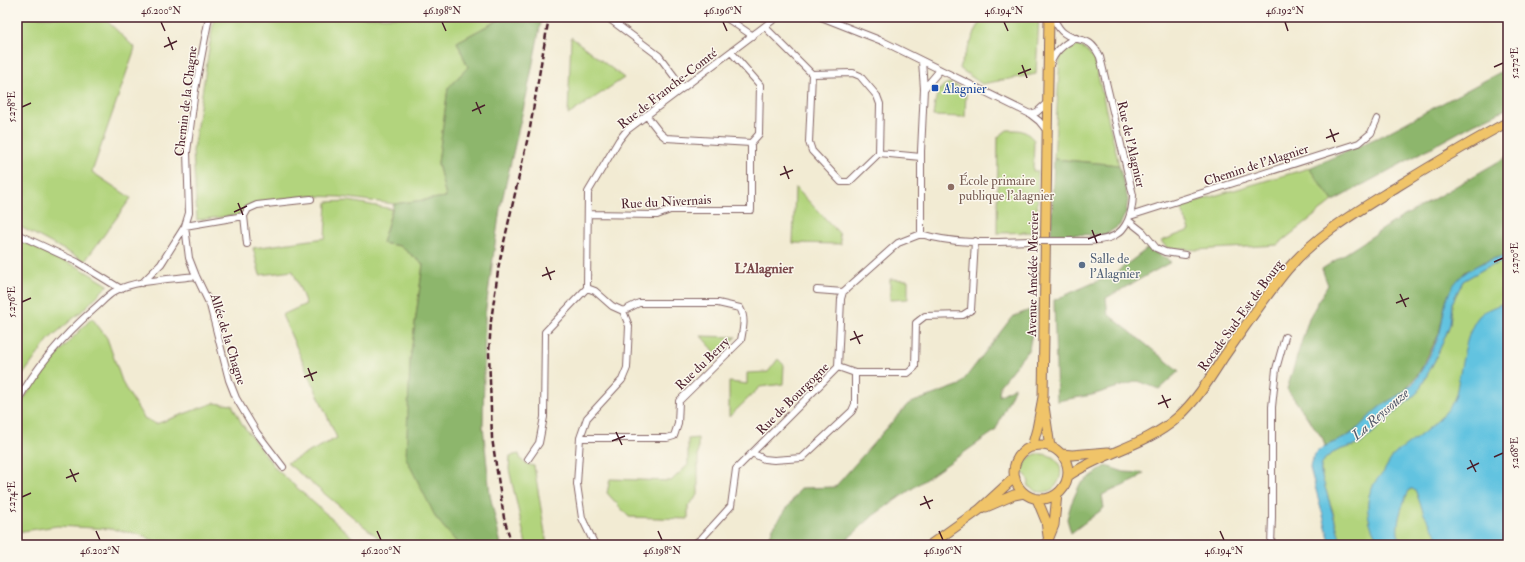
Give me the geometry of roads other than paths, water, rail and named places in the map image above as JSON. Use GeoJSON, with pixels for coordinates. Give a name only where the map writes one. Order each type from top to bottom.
{"type":"FeatureCollection","features":[{"type":"Feature","properties":{"kind":"main road","name":"Avenue Amédée Mercier"},"geometry":{"type":"LineString","coordinates":[[1049,17],[1043,397],[1050,447]]}},
{"type":"Feature","properties":{"kind":"main road","name":"Rocade Sud-Est de Bourg"},"geometry":{"type":"LineString","coordinates":[[1119,450],[1141,442],[1162,430],[1191,405],[1208,383],[1262,303],[1294,263],[1310,246],[1338,223],[1508,122]]}},
{"type":"Feature","properties":{"kind":"main road","name":"Avenue Amédée Mercier"},"geometry":{"type":"LineString","coordinates":[[1032,447],[1043,397]]}},
{"type":"Feature","properties":{"kind":"main road"},"geometry":{"type":"LineString","coordinates":[[1062,454],[1068,468],[1068,476],[1064,486],[1057,494],[1044,499],[1037,499],[1024,493],[1015,477],[1016,462],[1025,451],[1032,447],[1041,445],[1050,447],[1062,454],[1072,455],[1119,450]]}},
{"type":"Feature","properties":{"kind":"main road"},"geometry":{"type":"LineString","coordinates":[[1068,476],[1095,460],[1119,450]]}},
{"type":"Feature","properties":{"kind":"main road"},"geometry":{"type":"LineString","coordinates":[[930,545],[980,510],[1015,477]]}},
{"type":"Feature","properties":{"kind":"main road"},"geometry":{"type":"LineString","coordinates":[[980,510],[1014,495],[1024,493]]}},
{"type":"Feature","properties":{"kind":"main road"},"geometry":{"type":"LineString","coordinates":[[1047,541],[1054,525],[1057,494]]}},
{"type":"Feature","properties":{"kind":"main road"},"geometry":{"type":"LineString","coordinates":[[1037,499],[1046,522],[1047,541]]}},
{"type":"Feature","properties":{"kind":"street","name":"Chemin de la Chagne"},"geometry":{"type":"LineString","coordinates":[[17,402],[26,385],[45,358],[68,332],[115,291],[142,282],[160,264],[185,226],[189,213],[187,152],[195,90],[209,17]]}},
{"type":"Feature","properties":{"kind":"street"},"geometry":{"type":"LineString","coordinates":[[609,17],[659,56],[683,88]]}},
{"type":"Feature","properties":{"kind":"street"},"geometry":{"type":"LineString","coordinates":[[725,17],[753,36]]}},
{"type":"Feature","properties":{"kind":"street","name":"Rue de Franche-Comté"},"geometry":{"type":"LineString","coordinates":[[586,288],[588,192],[619,140],[627,130],[777,17]]}},
{"type":"Feature","properties":{"kind":"street","name":"Rue de l'Alagnier"},"geometry":{"type":"LineString","coordinates":[[1053,17],[1058,28],[1064,33],[1086,40],[1095,48],[1100,57],[1133,195],[1132,208],[1129,218]]}},
{"type":"Feature","properties":{"kind":"street"},"geometry":{"type":"LineString","coordinates":[[825,18],[882,41],[1030,114],[1039,121],[1048,133]]}},
{"type":"Feature","properties":{"kind":"street"},"geometry":{"type":"LineString","coordinates":[[765,27],[812,74],[853,73],[860,76],[877,96],[880,104],[879,153],[849,182],[841,182],[812,151],[809,142],[812,74]]}},
{"type":"Feature","properties":{"kind":"street"},"geometry":{"type":"LineString","coordinates":[[1048,72],[1052,58],[1066,43],[1076,38]]}},
{"type":"Feature","properties":{"kind":"street"},"geometry":{"type":"LineString","coordinates":[[646,116],[666,138],[751,143],[759,134],[760,85],[731,52]]}},
{"type":"Feature","properties":{"kind":"street"},"geometry":{"type":"LineString","coordinates":[[921,234],[921,157],[924,89],[922,61]]}},
{"type":"Feature","properties":{"kind":"street"},"geometry":{"type":"LineString","coordinates":[[924,89],[940,70]]}},
{"type":"Feature","properties":{"kind":"street"},"geometry":{"type":"LineString","coordinates":[[1030,114],[1037,112],[1048,102]]}},
{"type":"Feature","properties":{"kind":"street","name":"Chemin de l'Alagnier"},"geometry":{"type":"LineString","coordinates":[[1129,218],[1359,143],[1371,133],[1377,120]]}},
{"type":"Feature","properties":{"kind":"street","name":"Rue du Nivernais"},"geometry":{"type":"LineString","coordinates":[[588,214],[657,215],[670,210],[751,210],[751,143]]}},
{"type":"Feature","properties":{"kind":"street"},"geometry":{"type":"LineString","coordinates":[[879,153],[921,157]]}},
{"type":"Feature","properties":{"kind":"street"},"geometry":{"type":"LineString","coordinates":[[247,244],[244,216],[248,209],[257,205],[311,198]]}},
{"type":"Feature","properties":{"kind":"street"},"geometry":{"type":"LineString","coordinates":[[185,226],[244,216]]}},
{"type":"Feature","properties":{"kind":"street"},"geometry":{"type":"LineString","coordinates":[[817,290],[843,292],[898,243],[921,234],[950,240],[974,241],[1101,241],[1115,235],[1121,230],[1129,218],[1156,248],[1165,252],[1185,255]]}},
{"type":"Feature","properties":{"kind":"street","name":"Allée de la Chagne"},"geometry":{"type":"LineString","coordinates":[[185,226],[189,258],[210,306],[229,380],[236,398],[257,433],[284,467]]}},
{"type":"Feature","properties":{"kind":"street"},"geometry":{"type":"LineString","coordinates":[[17,234],[77,262],[121,288]]}},
{"type":"Feature","properties":{"kind":"street"},"geometry":{"type":"LineString","coordinates":[[838,367],[855,373],[908,373],[915,367],[916,323],[925,316],[963,315],[971,310],[974,241]]}},
{"type":"Feature","properties":{"kind":"street"},"geometry":{"type":"LineString","coordinates":[[142,282],[196,276]]}},
{"type":"Feature","properties":{"kind":"street"},"geometry":{"type":"LineString","coordinates":[[528,459],[539,444],[544,417],[545,332],[586,288],[595,291],[612,306],[623,311],[629,326],[627,368],[622,380],[587,418],[580,438],[577,484],[582,518],[595,545]]}},
{"type":"Feature","properties":{"kind":"street","name":"Rue de Bourgogne"},"geometry":{"type":"LineString","coordinates":[[693,545],[702,538],[731,506],[736,470],[838,367],[841,298],[843,292]]}},
{"type":"Feature","properties":{"kind":"street","name":"Rue du Berry"},"geometry":{"type":"LineString","coordinates":[[580,438],[668,438],[674,436],[678,424],[679,401],[741,340],[744,327],[743,314],[740,308],[718,303],[638,303],[623,311]]}},
{"type":"Feature","properties":{"kind":"street"},"geometry":{"type":"LineString","coordinates":[[1271,545],[1272,407],[1276,369],[1285,337]]}},
{"type":"Feature","properties":{"kind":"street"},"geometry":{"type":"LineString","coordinates":[[752,453],[764,459],[774,460],[802,458],[852,411],[855,404],[855,373]]}},
{"type":"Feature","properties":{"kind":"water","name":"La Reyssouze"},"geometry":{"type":"Polygon","coordinates":[[[1508,255],[1508,260],[1487,267],[1463,281],[1452,303],[1450,324],[1445,337],[1418,392],[1359,445],[1340,450],[1328,456],[1324,461],[1321,466],[1321,473],[1342,545],[1331,545],[1310,468],[1314,455],[1322,448],[1349,435],[1376,410],[1402,393],[1413,383],[1424,366],[1437,340],[1446,301],[1452,287],[1472,268],[1490,260],[1508,255]]]}},
{"type":"Feature","properties":{"kind":"water"},"geometry":{"type":"Polygon","coordinates":[[[1508,302],[1508,545],[1447,545],[1440,540],[1424,514],[1416,492],[1413,489],[1410,489],[1405,498],[1398,523],[1398,534],[1404,545],[1381,545],[1376,538],[1368,514],[1369,498],[1375,482],[1383,473],[1390,460],[1396,453],[1430,427],[1451,405],[1456,393],[1466,343],[1475,321],[1485,311],[1508,302]]]}},
{"type":"Feature","properties":{"kind":"railway"},"geometry":{"type":"LineString","coordinates":[[512,545],[504,518],[492,438],[489,352],[491,321],[499,264],[530,128],[549,17]]}},
{"type":"Feature","properties":{"kind":"place","name":"Alagnier"},"geometry":{"type":"Point","coordinates":[935,88]}},
{"type":"Feature","properties":{"kind":"place","name":"École primaire publique l'alagnier"},"geometry":{"type":"Point","coordinates":[951,187]}},
{"type":"Feature","properties":{"kind":"place","name":"Salle de l'Alagnier"},"geometry":{"type":"Point","coordinates":[1082,265]}},
{"type":"Feature","properties":{"kind":"district","name":"L'Alagnier"},"geometry":{"type":"Point","coordinates":[764,268]}}]}
